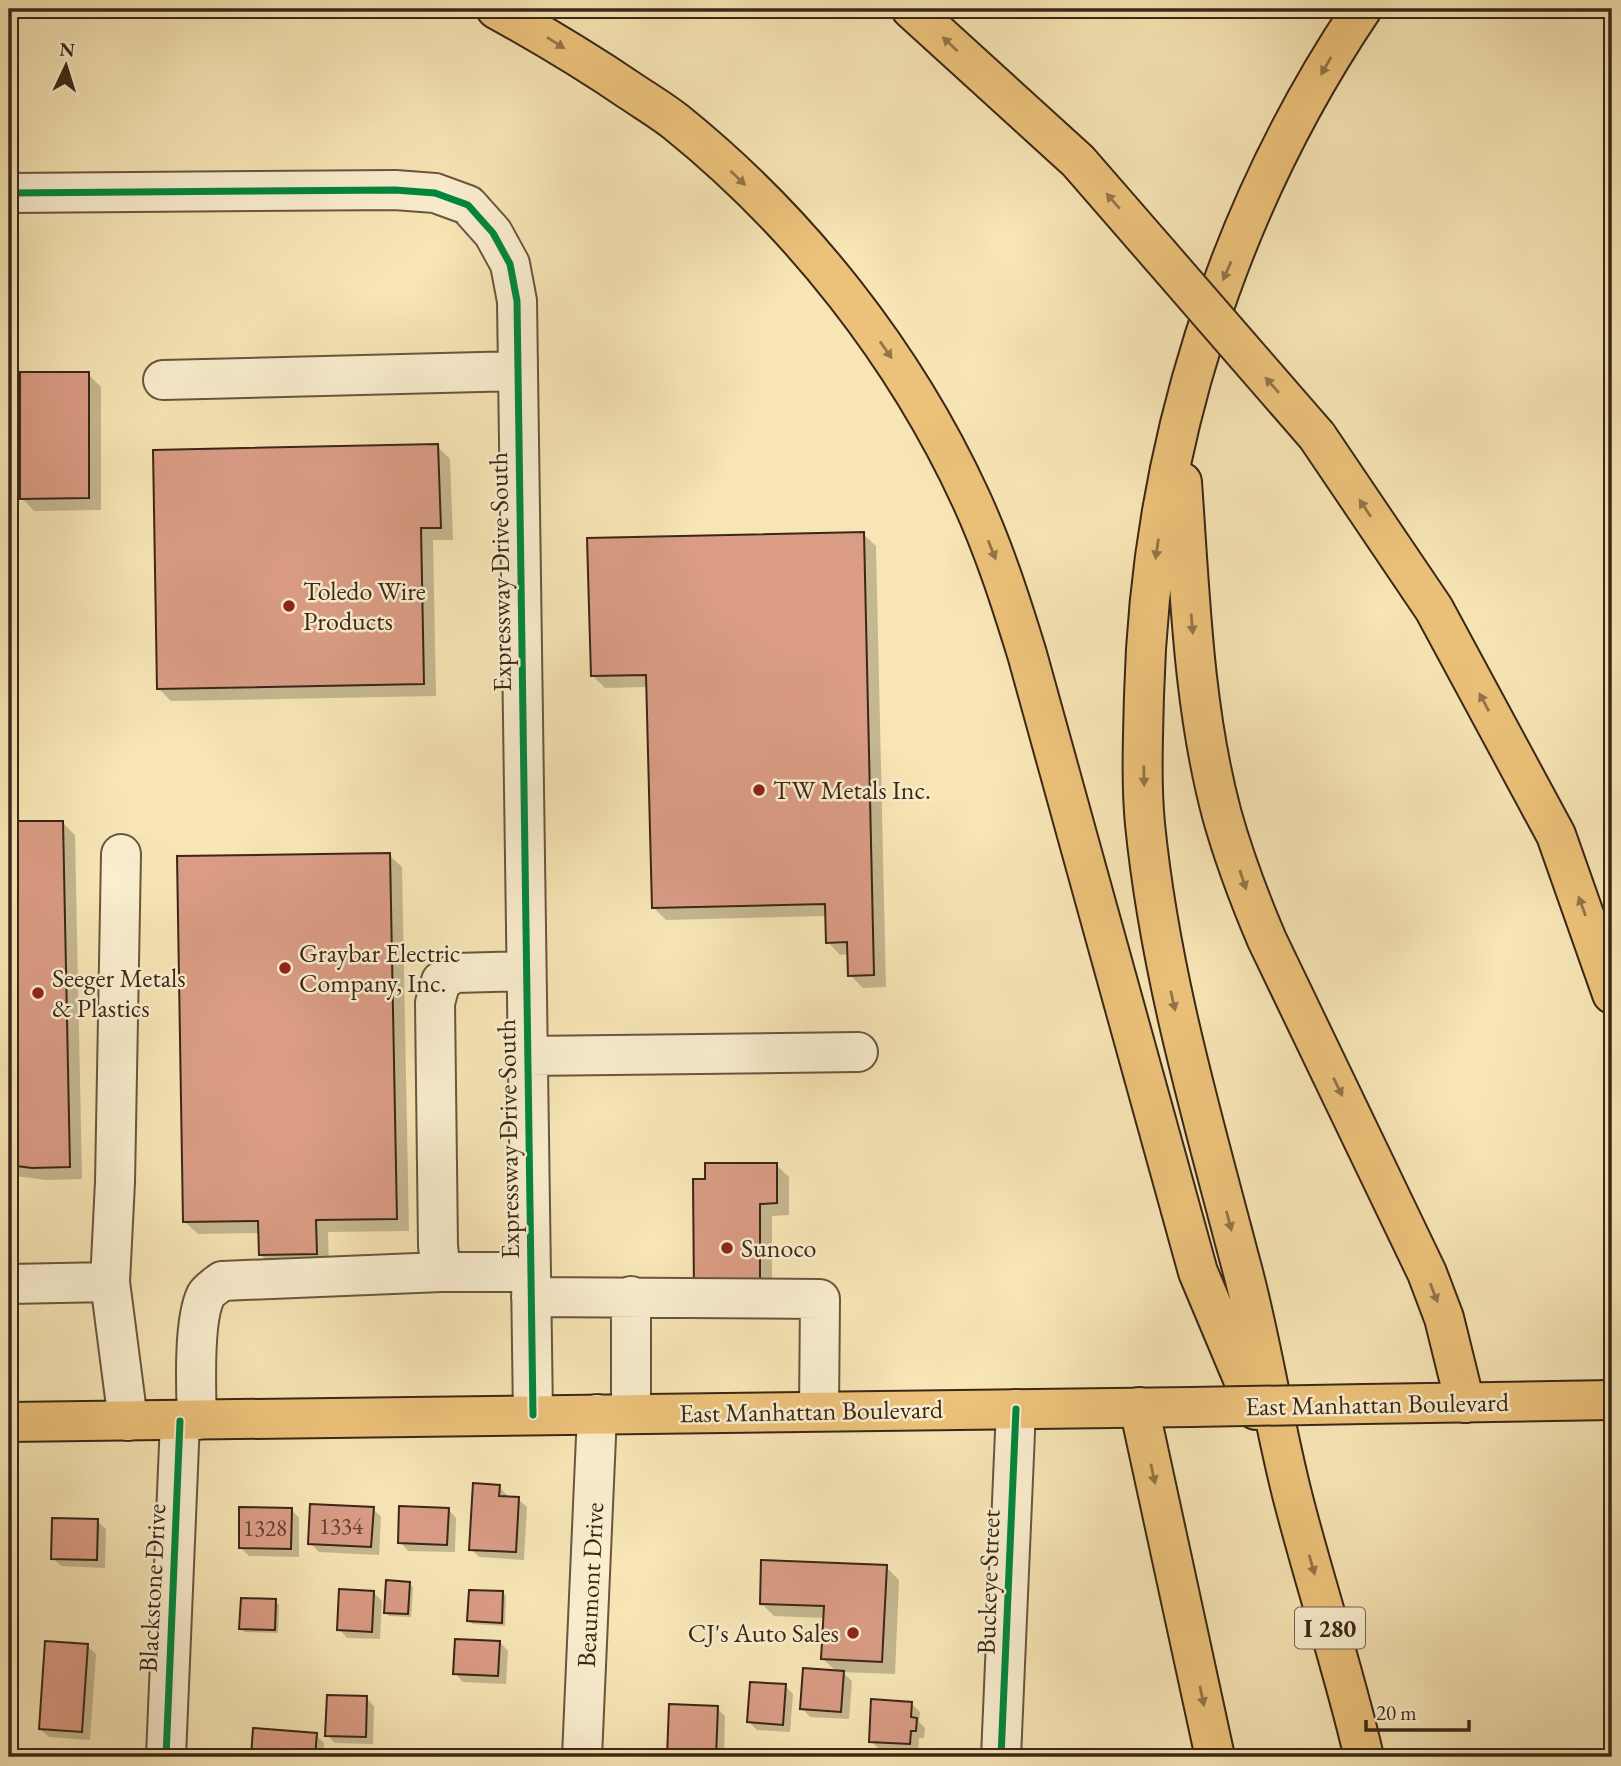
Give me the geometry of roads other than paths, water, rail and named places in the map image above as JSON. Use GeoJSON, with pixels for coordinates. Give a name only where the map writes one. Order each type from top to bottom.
{"type":"FeatureCollection","features":[{"type":"Feature","properties":{"kind":"main road"},"geometry":{"type":"LineString","coordinates":[[496,9],[599,70],[675,121],[727,168],[793,232],[853,302],[905,377],[940,436],[971,499],[1000,569],[1027,654],[1198,1272],[1293,1499]]}},
{"type":"Feature","properties":{"kind":"main road"},"geometry":{"type":"LineString","coordinates":[[911,9],[1078,161],[1317,436],[1434,609],[1556,835],[1612,994]]}},
{"type":"Feature","properties":{"kind":"main road"},"geometry":{"type":"LineString","coordinates":[[1293,1499],[1242,1267],[1192,1085],[1167,975],[1145,820],[1145,650],[1162,509],[1197,356],[1234,256],[1292,127],[1339,43],[1362,9]]}},
{"type":"Feature","properties":{"kind":"main road"},"geometry":{"type":"LineString","coordinates":[[1179,434],[1199,692],[1222,815],[1249,897],[1267,940],[1427,1273],[1455,1354],[1465,1403]]}},
{"type":"Feature","properties":{"kind":"main road","name":"East Manhattan Boulevard"},"geometry":{"type":"LineString","coordinates":[[9,1422],[1612,1400]]}},
{"type":"Feature","properties":{"kind":"main road"},"geometry":{"type":"LineString","coordinates":[[1139,1407],[1215,1757]]}},
{"type":"Feature","properties":{"kind":"main road","name":"I 280"},"geometry":{"type":"LineString","coordinates":[[1293,1499],[1364,1757]]}},
{"type":"Feature","properties":{"kind":"street","name":"Expressway Drive South"},"geometry":{"type":"LineString","coordinates":[[9,193],[396,190],[435,193],[468,205],[493,233],[510,264],[517,301],[533,1415]]}},
{"type":"Feature","properties":{"kind":"street"},"geometry":{"type":"LineString","coordinates":[[163,380],[518,372]]}},
{"type":"Feature","properties":{"kind":"street"},"geometry":{"type":"LineString","coordinates":[[121,853],[115,1182],[110,1282],[128,1421]]}},
{"type":"Feature","properties":{"kind":"street"},"geometry":{"type":"LineString","coordinates":[[441,1272],[438,1246],[435,1003],[441,981],[455,973],[526,971]]}},
{"type":"Feature","properties":{"kind":"street"},"geometry":{"type":"LineString","coordinates":[[527,1056],[858,1052]]}},
{"type":"Feature","properties":{"kind":"street","name":"Blackstone Drive"},"geometry":{"type":"LineString","coordinates":[[166,1757],[188,1420],[196,1374],[200,1312],[207,1293],[222,1281],[441,1272],[631,1296],[820,1299],[819,1411]]}},
{"type":"Feature","properties":{"kind":"street"},"geometry":{"type":"LineString","coordinates":[[9,1284],[110,1282]]}},
{"type":"Feature","properties":{"kind":"street","name":"Beaumont Drive"},"geometry":{"type":"LineString","coordinates":[[582,1757],[614,1414],[631,1296]]}},
{"type":"Feature","properties":{"kind":"street","name":"Buckeye Street"},"geometry":{"type":"LineString","coordinates":[[1001,1757],[1016,1409]]}},
{"type":"Feature","properties":{"kind":"place","name":"Toledo Wire Products"},"geometry":{"type":"Point","coordinates":[289,606]}},
{"type":"Feature","properties":{"kind":"place","name":"TW Metals Inc."},"geometry":{"type":"Point","coordinates":[759,790]}},
{"type":"Feature","properties":{"kind":"place","name":"Graybar Electric Company, Inc."},"geometry":{"type":"Point","coordinates":[285,968]}},
{"type":"Feature","properties":{"kind":"place","name":"Seeger Metals & Plastics"},"geometry":{"type":"Point","coordinates":[38,993]}},
{"type":"Feature","properties":{"kind":"place","name":"Sunoco"},"geometry":{"type":"Point","coordinates":[727,1248]}},
{"type":"Feature","properties":{"kind":"place","name":"CJ's Auto Sales"},"geometry":{"type":"Point","coordinates":[853,1633]}}]}
